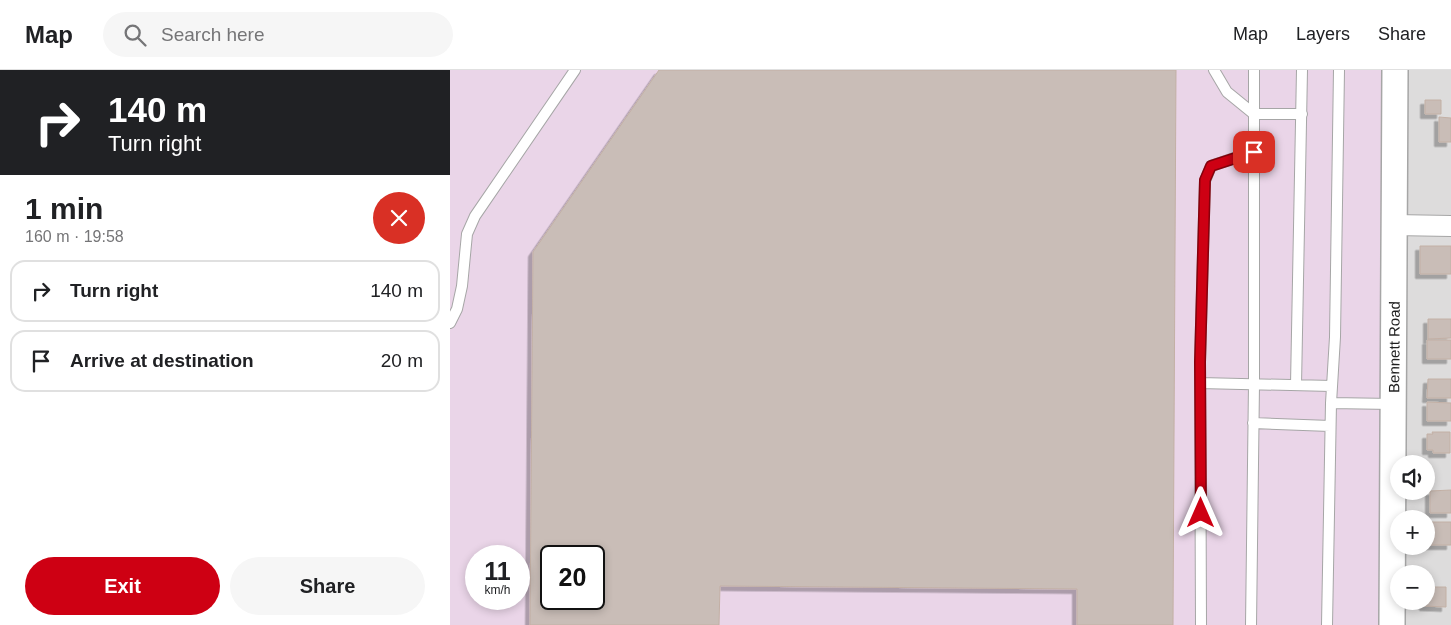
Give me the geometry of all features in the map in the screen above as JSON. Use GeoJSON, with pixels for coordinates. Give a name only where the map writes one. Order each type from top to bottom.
{"type":"FeatureCollection","features":[{"type":"Feature","properties":{"kind":"street","name":"Bennett Road"},"geometry":{"type":"LineString","coordinates":[[1392,625],[1396,70]]}},
{"type":"Feature","properties":{"kind":"street"},"geometry":{"type":"LineString","coordinates":[[1394,224],[1451,226]]}},
{"type":"Feature","properties":{"kind":"lane"},"geometry":{"type":"LineString","coordinates":[[450,323],[457,310],[462,286],[467,234],[475,216],[575,70]]}},
{"type":"Feature","properties":{"kind":"lane"},"geometry":{"type":"LineString","coordinates":[[1214,70],[1227,92],[1254,114],[1302,114]]}},
{"type":"Feature","properties":{"kind":"lane"},"geometry":{"type":"LineString","coordinates":[[1251,625],[1254,384],[1254,70]]}},
{"type":"Feature","properties":{"kind":"lane"},"geometry":{"type":"LineString","coordinates":[[1296,385],[1302,70]]}},
{"type":"Feature","properties":{"kind":"lane"},"geometry":{"type":"LineString","coordinates":[[1327,625],[1339,70]]}},
{"type":"Feature","properties":{"kind":"lane"},"geometry":{"type":"LineString","coordinates":[[1201,625],[1200,383],[1205,180],[1211,166],[1254,152]]}},
{"type":"Feature","properties":{"kind":"lane"},"geometry":{"type":"LineString","coordinates":[[1200,383],[1332,386]]}},
{"type":"Feature","properties":{"kind":"lane"},"geometry":{"type":"LineString","coordinates":[[1331,403],[1393,404]]}},
{"type":"Feature","properties":{"kind":"lane"},"geometry":{"type":"LineString","coordinates":[[1253,423],[1330,426]]}},
{"type":"Feature","properties":{"kind":"shaded area"},"geometry":{"type":"Polygon","coordinates":[[[450,70],[1382,70],[1379,625],[450,625],[450,70]]]}},
{"type":"Feature","properties":{"kind":"shaded area"},"geometry":{"type":"Polygon","coordinates":[[[1380,70],[1451,70],[1451,625],[1376,625],[1380,70]]]}},
{"type":"Feature","properties":{"kind":"building"},"geometry":{"type":"Polygon","coordinates":[[[659,70],[1176,70],[1173,625],[1077,625],[1077,589],[720,586],[719,625],[530,625],[533,252],[659,70]]]}},
{"type":"Feature","properties":{"kind":"building"},"geometry":{"type":"Polygon","coordinates":[[[1425,100],[1441,100],[1441,114],[1425,114],[1425,100]]]}},
{"type":"Feature","properties":{"kind":"building"},"geometry":{"type":"Polygon","coordinates":[[[1439,117],[1451,118],[1451,142],[1439,142],[1439,117]]]}},
{"type":"Feature","properties":{"kind":"building"},"geometry":{"type":"Polygon","coordinates":[[[1420,246],[1451,246],[1451,274],[1420,274],[1420,246]]]}},
{"type":"Feature","properties":{"kind":"building"},"geometry":{"type":"Polygon","coordinates":[[[1428,319],[1451,319],[1451,338],[1428,339],[1428,319]]]}},
{"type":"Feature","properties":{"kind":"building"},"geometry":{"type":"Polygon","coordinates":[[[1427,340],[1451,340],[1451,359],[1427,359],[1427,340]]]}},
{"type":"Feature","properties":{"kind":"building"},"geometry":{"type":"Polygon","coordinates":[[[1428,379],[1451,379],[1451,398],[1427,398],[1428,379]]]}},
{"type":"Feature","properties":{"kind":"building"},"geometry":{"type":"Polygon","coordinates":[[[1427,402],[1451,403],[1451,421],[1427,421],[1427,402]]]}},
{"type":"Feature","properties":{"kind":"building"},"geometry":{"type":"Polygon","coordinates":[[[1432,432],[1450,432],[1450,453],[1433,453],[1433,450],[1427,450],[1427,434],[1433,434],[1432,432]]]}},
{"type":"Feature","properties":{"kind":"building"},"geometry":{"type":"Polygon","coordinates":[[[1451,490],[1451,513],[1435,513],[1435,510],[1430,510],[1430,500],[1435,500],[1435,491],[1451,490]]]}},
{"type":"Feature","properties":{"kind":"building"},"geometry":{"type":"Polygon","coordinates":[[[1435,522],[1451,522],[1451,545],[1435,545],[1435,522]]]}},
{"type":"Feature","properties":{"kind":"building"},"geometry":{"type":"Polygon","coordinates":[[[1435,587],[1446,587],[1446,607],[1435,606],[1435,587]]]}},
{"type":"Feature","properties":{"kind":"route"},"geometry":{"type":"LineString","coordinates":[[1201,513],[1200,362],[1205,180],[1211,166],[1254,152]]}}]}
